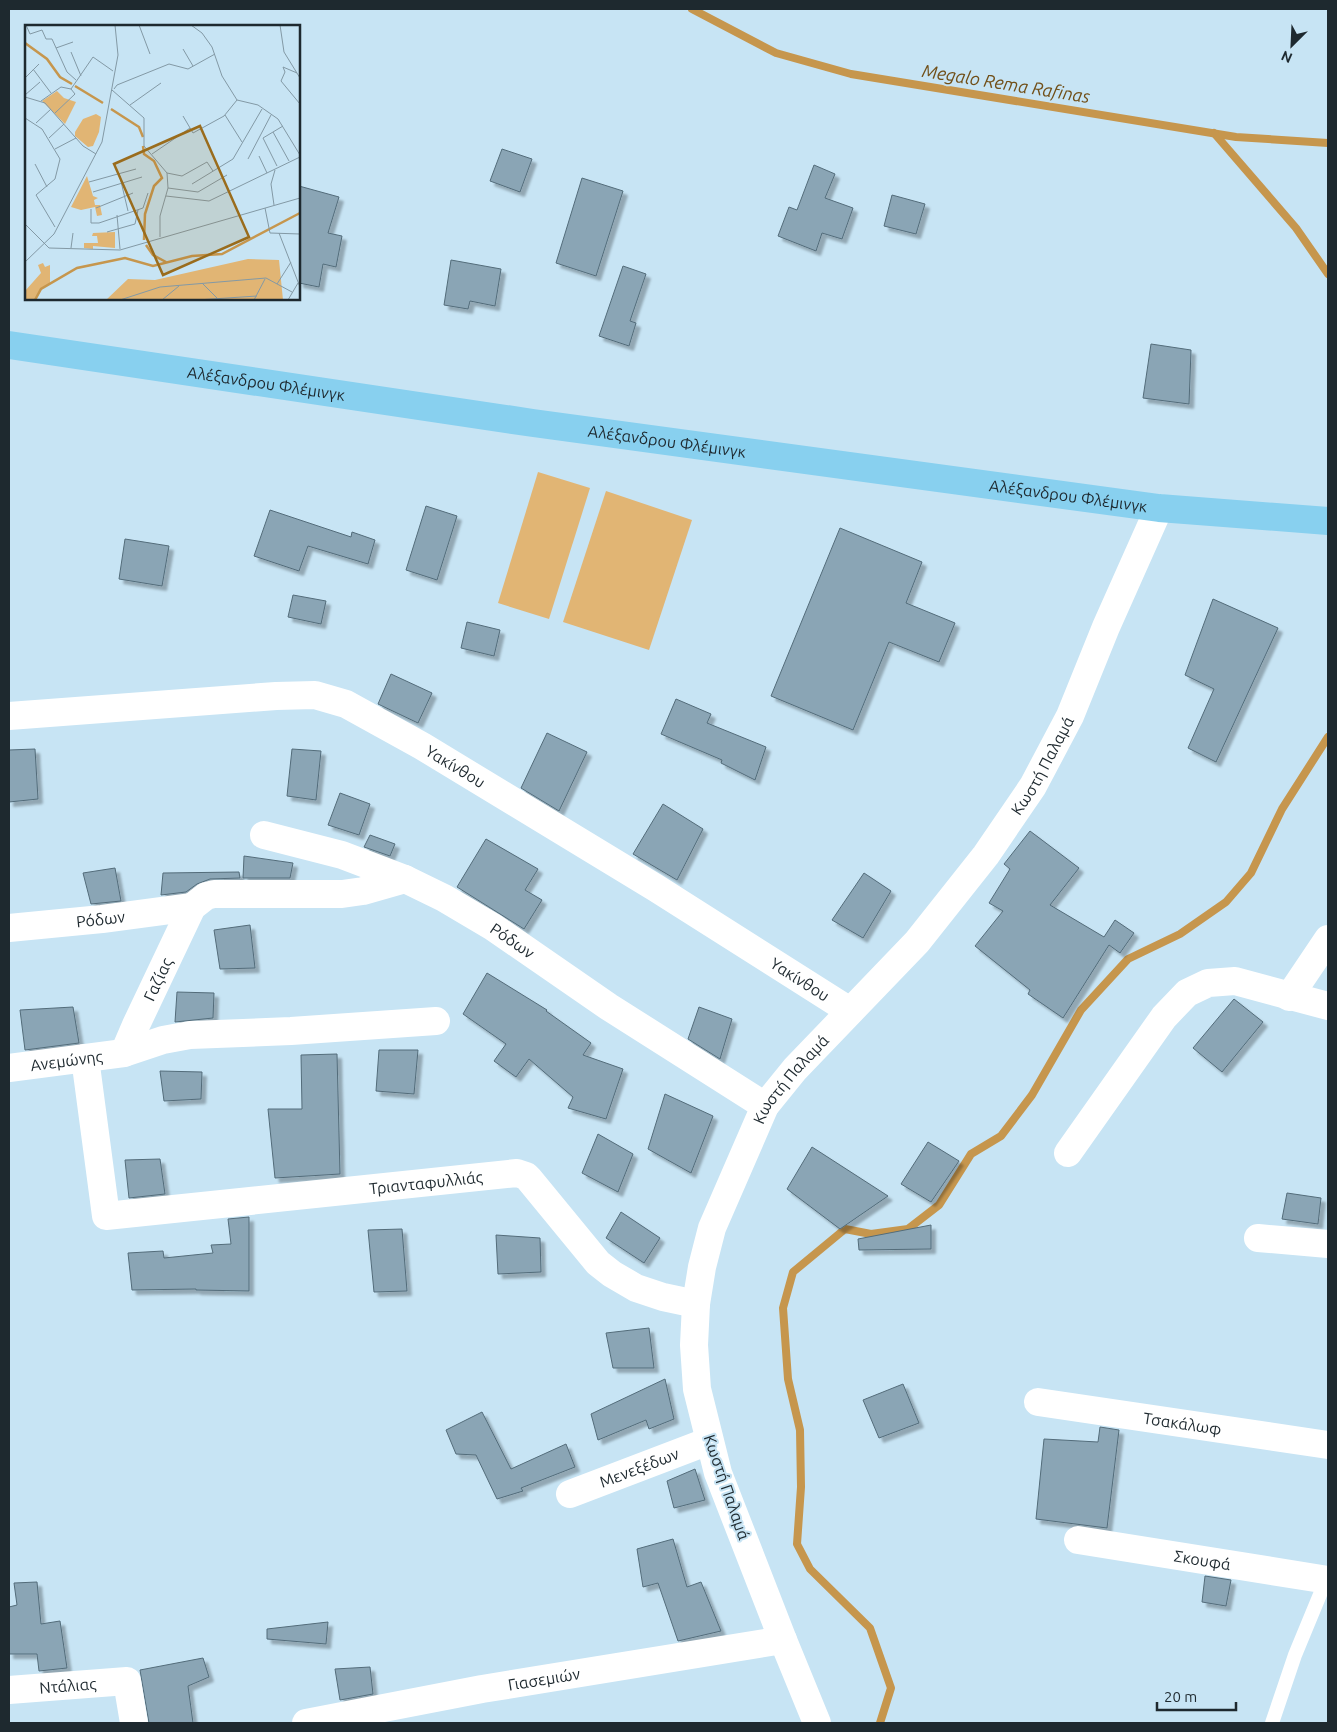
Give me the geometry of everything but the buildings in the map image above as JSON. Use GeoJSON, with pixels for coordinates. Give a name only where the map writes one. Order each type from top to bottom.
{"type":"FeatureCollection","features":[{"type":"Feature","properties":{"kind":"main road","name":"Αλέξανδρου Φλέμινγκ"},"geometry":{"type":"LineString","coordinates":[[9,345],[533,423],[1159,508],[1328,521]]}},
{"type":"Feature","properties":{"kind":"street","name":"Κωστή Παλαμά"},"geometry":{"type":"LineString","coordinates":[[817,1723],[718,1473],[697,1389],[694,1345],[696,1304],[702,1267],[712,1228],[765,1106],[796,1069],[917,942],[986,855],[1033,786],[1070,716],[1106,627],[1159,508]]}},
{"type":"Feature","properties":{"kind":"street","name":"Υακίνθου"},"geometry":{"type":"LineString","coordinates":[[9,716],[276,696],[316,695],[346,704],[422,746],[656,888],[850,1011]]}},
{"type":"Feature","properties":{"kind":"street","name":"Ρόδων"},"geometry":{"type":"LineString","coordinates":[[264,835],[342,855],[405,879],[444,898],[493,928],[609,1007],[765,1106]]}},
{"type":"Feature","properties":{"kind":"street"},"geometry":{"type":"LineString","coordinates":[[192,907],[201,899],[210,895],[342,894],[363,891],[405,879]]}},
{"type":"Feature","properties":{"kind":"street","name":"Ρόδων"},"geometry":{"type":"LineString","coordinates":[[9,928],[102,919],[192,907]]}},
{"type":"Feature","properties":{"kind":"street","name":"Γαζίας"},"geometry":{"type":"LineString","coordinates":[[124,1052],[192,907]]}},
{"type":"Feature","properties":{"kind":"street"},"geometry":{"type":"LineString","coordinates":[[1290,997],[1328,939]]}},
{"type":"Feature","properties":{"kind":"street"},"geometry":{"type":"LineString","coordinates":[[1068,1153],[1164,1017],[1187,993],[1208,983],[1235,981],[1328,1006]]}},
{"type":"Feature","properties":{"kind":"street","name":"Ανεμώνης"},"geometry":{"type":"LineString","coordinates":[[9,1068],[124,1052],[163,1040],[190,1035],[291,1031],[436,1021]]}},
{"type":"Feature","properties":{"kind":"street","name":"Τριανταφυλλιάς"},"geometry":{"type":"LineString","coordinates":[[85,1058],[106,1216],[517,1172],[526,1176],[598,1263],[612,1274],[636,1288],[663,1297],[696,1304]]}},
{"type":"Feature","properties":{"kind":"street"},"geometry":{"type":"LineString","coordinates":[[1258,1238],[1328,1244]]}},
{"type":"Feature","properties":{"kind":"street","name":"Τσακάλωφ"},"geometry":{"type":"LineString","coordinates":[[1038,1402],[1328,1445]]}},
{"type":"Feature","properties":{"kind":"street","name":"Μενεξέδων"},"geometry":{"type":"LineString","coordinates":[[570,1494],[709,1441]]}},
{"type":"Feature","properties":{"kind":"street","name":"Σκουφά"},"geometry":{"type":"LineString","coordinates":[[1078,1540],[1328,1575]]}},
{"type":"Feature","properties":{"kind":"street","name":"Γιασεμιών"},"geometry":{"type":"LineString","coordinates":[[306,1723],[482,1689],[783,1640]]}},
{"type":"Feature","properties":{"kind":"street","name":"Ντάλιας"},"geometry":{"type":"LineString","coordinates":[[9,1690],[128,1681],[134,1723]]}},
{"type":"Feature","properties":{"kind":"lane"},"geometry":{"type":"LineString","coordinates":[[1272,1723],[1295,1655],[1328,1575]]}},
{"type":"Feature","properties":{"kind":"shaded area"},"geometry":{"type":"Polygon","coordinates":[[[538,472],[590,488],[549,619],[498,603],[538,472]]]}},
{"type":"Feature","properties":{"kind":"shaded area"},"geometry":{"type":"Polygon","coordinates":[[[606,491],[692,520],[649,650],[563,622],[606,491]]]}},
{"type":"Feature","properties":{"kind":"waterway","name":"Megalo Rema Rafinas"},"geometry":{"type":"LineString","coordinates":[[692,9],[776,53],[851,74],[1236,137],[1328,143]]}},
{"type":"Feature","properties":{"kind":"waterway"},"geometry":{"type":"LineString","coordinates":[[1214,133],[1296,228],[1328,274]]}},
{"type":"Feature","properties":{"kind":"waterway"},"geometry":{"type":"LineString","coordinates":[[880,1723],[891,1688],[870,1628],[810,1569],[797,1544],[801,1487],[800,1430],[788,1379],[783,1308],[793,1272],[845,1229],[871,1234],[908,1229],[939,1205],[971,1154],[1001,1136],[1032,1095],[1081,1010],[1128,959],[1180,934],[1226,902],[1251,873],[1282,809],[1328,737]]}}]}
